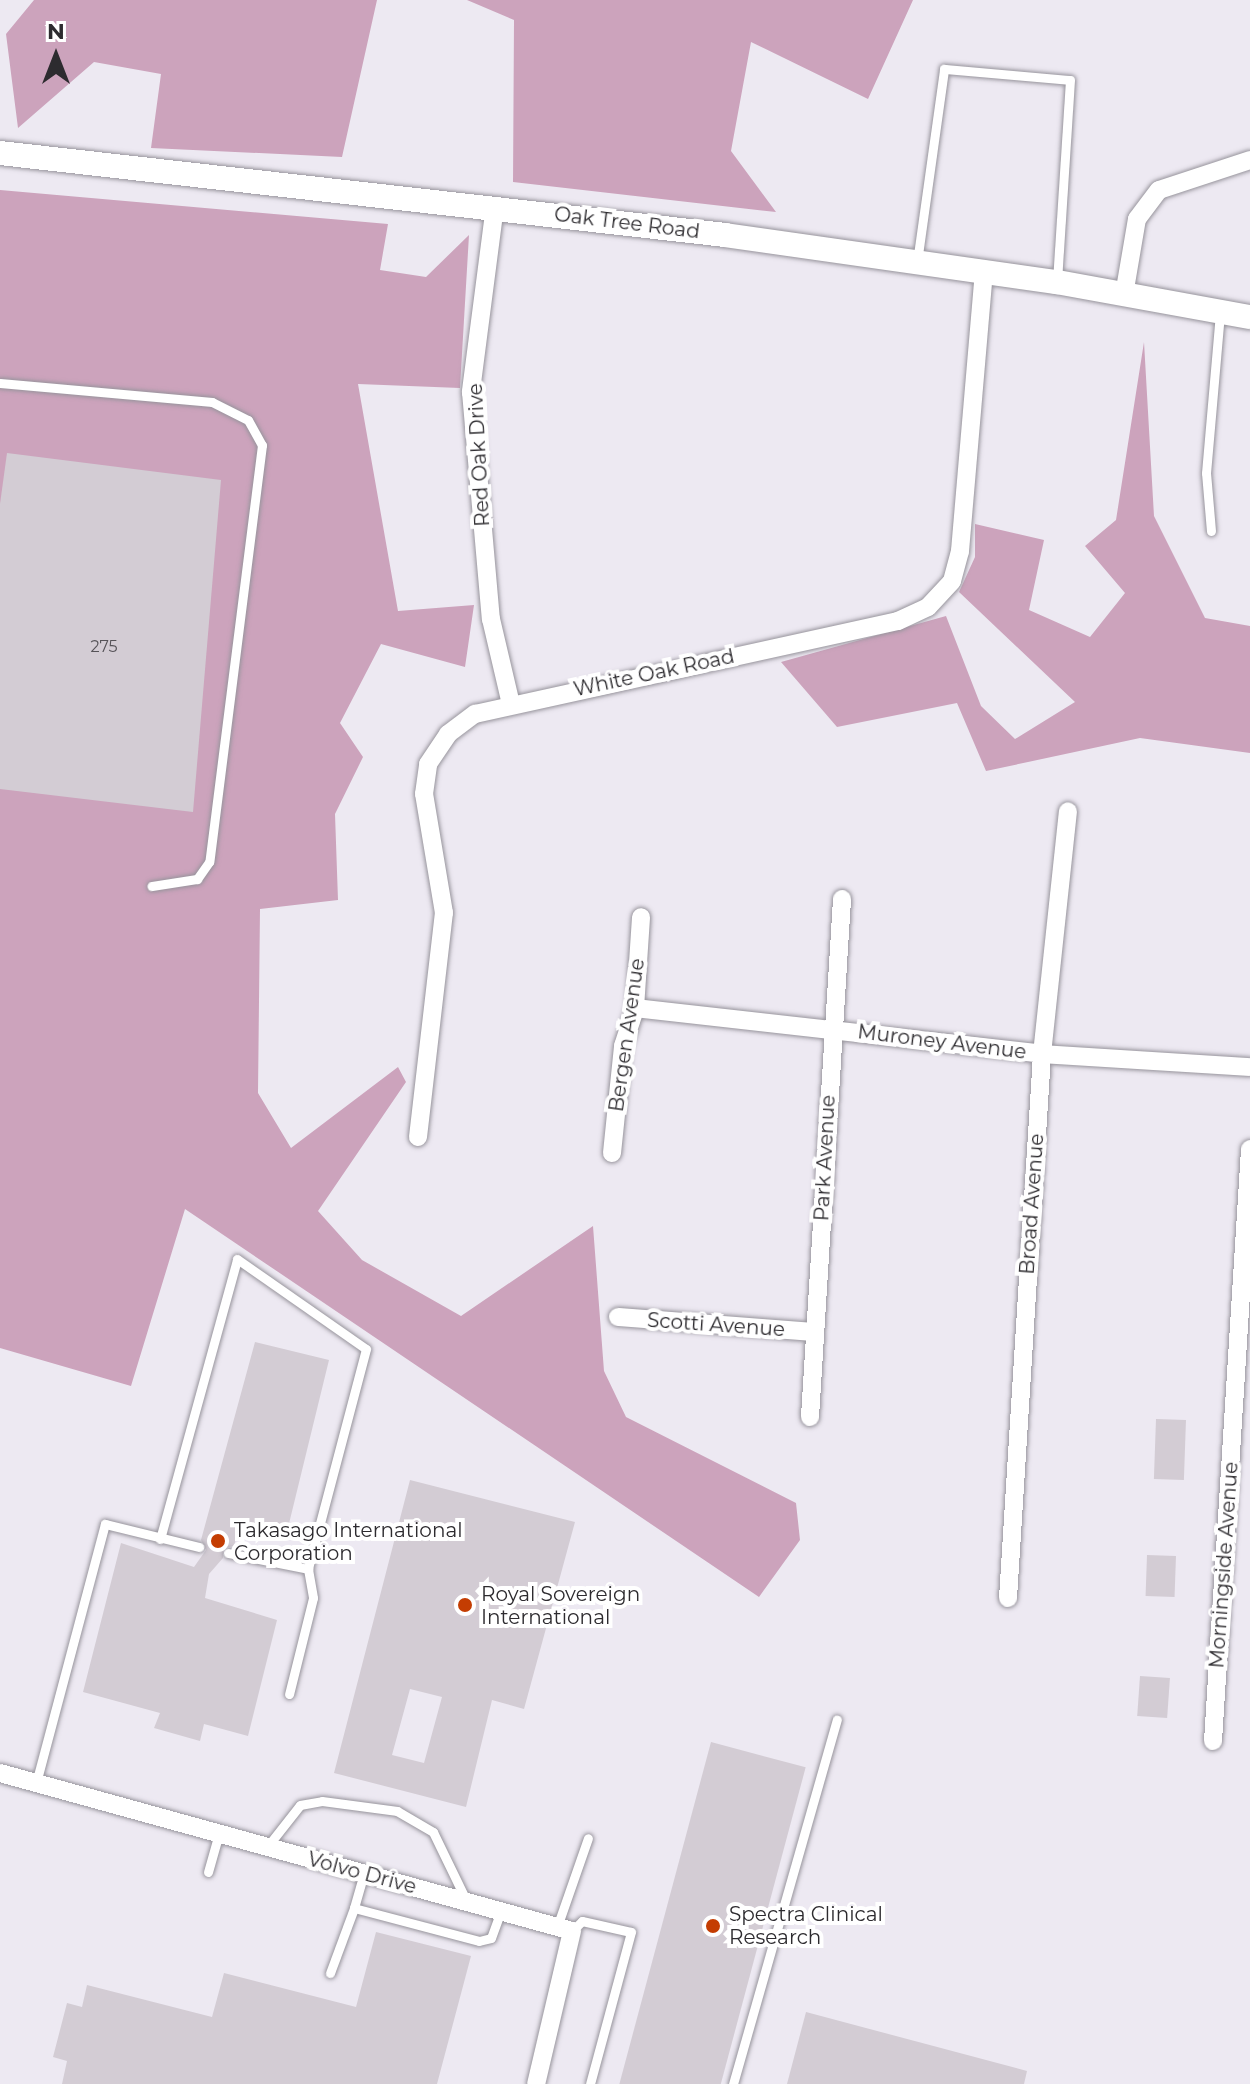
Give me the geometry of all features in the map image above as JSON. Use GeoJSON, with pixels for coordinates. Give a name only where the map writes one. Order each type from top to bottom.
{"type":"FeatureCollection","features":[{"type":"Feature","properties":{"kind":"street","name":"Oak Tree Road"},"geometry":{"type":"LineString","coordinates":[[0,153],[495,206],[984,271],[1250,317]]}},
{"type":"Feature","properties":{"kind":"street"},"geometry":{"type":"LineString","coordinates":[[1124,295],[1137,219],[1159,190],[1250,160]]}},
{"type":"Feature","properties":{"kind":"street","name":"Red Oak Drive"},"geometry":{"type":"LineString","coordinates":[[495,206],[471,392],[491,619],[511,704]]}},
{"type":"Feature","properties":{"kind":"street","name":"White Oak Road"},"geometry":{"type":"LineString","coordinates":[[418,1137],[444,913],[424,794],[428,764],[448,734],[466,721],[511,704],[898,621],[928,607],[952,581],[960,551],[984,271]]}},
{"type":"Feature","properties":{"kind":"street","name":"Broad Avenue"},"geometry":{"type":"LineString","coordinates":[[1008,1598],[1042,1054],[1068,811]]}},
{"type":"Feature","properties":{"kind":"street","name":"Park Avenue"},"geometry":{"type":"LineString","coordinates":[[810,1417],[842,899]]}},
{"type":"Feature","properties":{"kind":"street","name":"Bergen Avenue"},"geometry":{"type":"LineString","coordinates":[[612,1153],[623,1046],[635,1008],[641,917]]}},
{"type":"Feature","properties":{"kind":"street","name":"Muroney Avenue"},"geometry":{"type":"LineString","coordinates":[[635,1008],[1042,1054],[1250,1067]]}},
{"type":"Feature","properties":{"kind":"street","name":"Morningside Avenue"},"geometry":{"type":"LineString","coordinates":[[1213,1741],[1250,1149]]}},
{"type":"Feature","properties":{"kind":"street","name":"Scotti Avenue"},"geometry":{"type":"LineString","coordinates":[[618,1317],[814,1332]]}},
{"type":"Feature","properties":{"kind":"street","name":"Volvo Drive"},"geometry":{"type":"LineString","coordinates":[[0,1773],[564,1929]]}},
{"type":"Feature","properties":{"kind":"street"},"geometry":{"type":"LineString","coordinates":[[536,2084],[564,1929]]}},
{"type":"Feature","properties":{"kind":"lane"},"geometry":{"type":"LineString","coordinates":[[917,262],[944,69],[1070,80],[1057,282]]}},
{"type":"Feature","properties":{"kind":"lane"},"geometry":{"type":"LineString","coordinates":[[1211,531],[1206,473],[1220,312]]}},
{"type":"Feature","properties":{"kind":"lane"},"geometry":{"type":"LineString","coordinates":[[0,383],[212,402],[248,420],[262,445],[209,862],[197,879],[152,886]]}},
{"type":"Feature","properties":{"kind":"lane"},"geometry":{"type":"LineString","coordinates":[[160,1539],[237,1259],[366,1349],[308,1569],[313,1598],[289,1694]]}},
{"type":"Feature","properties":{"kind":"lane"},"geometry":{"type":"LineString","coordinates":[[36,1783],[105,1524],[199,1547]]}},
{"type":"Feature","properties":{"kind":"lane"},"geometry":{"type":"LineString","coordinates":[[228,1553],[308,1569]]}},
{"type":"Feature","properties":{"kind":"lane"},"geometry":{"type":"LineString","coordinates":[[733,2084],[837,1720]]}},
{"type":"Feature","properties":{"kind":"lane"},"geometry":{"type":"LineString","coordinates":[[267,1847],[300,1805],[322,1801],[397,1811],[433,1832],[467,1902]]}},
{"type":"Feature","properties":{"kind":"lane"},"geometry":{"type":"LineString","coordinates":[[208,1872],[219,1833]]}},
{"type":"Feature","properties":{"kind":"lane"},"geometry":{"type":"LineString","coordinates":[[564,1929],[588,1838]]}},
{"type":"Feature","properties":{"kind":"lane"},"geometry":{"type":"LineString","coordinates":[[330,1973],[364,1873]]}},
{"type":"Feature","properties":{"kind":"lane"},"geometry":{"type":"LineString","coordinates":[[354,1908],[479,1941],[491,1938],[501,1911]]}},
{"type":"Feature","properties":{"kind":"lane"},"geometry":{"type":"LineString","coordinates":[[564,1929],[582,1921],[631,1932],[590,2084]]}},
{"type":"Feature","properties":{"kind":"shaded area"},"geometry":{"type":"Polygon","coordinates":[[[34,0],[377,0],[342,157],[151,148],[161,74],[94,62],[18,128],[6,34],[34,0]]]}},
{"type":"Feature","properties":{"kind":"shaded area"},"geometry":{"type":"Polygon","coordinates":[[[467,0],[913,0],[868,99],[751,42],[731,151],[776,212],[513,182],[514,20],[467,0]]]}},
{"type":"Feature","properties":{"kind":"shaded area"},"geometry":{"type":"Polygon","coordinates":[[[0,190],[388,224],[380,270],[426,277],[469,235],[460,388],[358,384],[398,611],[474,605],[465,667],[381,644],[340,723],[363,757],[335,814],[338,900],[260,909],[258,1093],[291,1148],[398,1067],[406,1082],[318,1211],[362,1260],[461,1316],[593,1226],[604,1371],[626,1417],[796,1503],[800,1540],[759,1597],[185,1209],[131,1386],[0,1348],[0,190]]]}},
{"type":"Feature","properties":{"kind":"shaded area"},"geometry":{"type":"Polygon","coordinates":[[[1144,342],[1154,516],[1205,618],[1250,626],[1250,753],[1140,738],[986,771],[957,703],[837,727],[781,662],[946,616],[981,706],[1015,739],[1075,702],[959,592],[975,557],[975,524],[1044,540],[1029,610],[1090,637],[1125,593],[1085,546],[1116,520],[1144,342]]]}},
{"type":"Feature","properties":{"kind":"building"},"geometry":{"type":"Polygon","coordinates":[[[7,453],[221,480],[193,812],[0,789],[0,504],[7,453]]]}},
{"type":"Feature","properties":{"kind":"building","name":"Takasago International Corporation"},"geometry":{"type":"Polygon","coordinates":[[[255,1342],[329,1360],[285,1540],[239,1528],[234,1546],[223,1548],[223,1558],[209,1574],[205,1598],[277,1620],[248,1736],[204,1724],[200,1741],[154,1728],[160,1713],[83,1692],[121,1543],[194,1567],[206,1550],[201,1540],[255,1342]]]}},
{"type":"Feature","properties":{"kind":"building"},"geometry":{"type":"Polygon","coordinates":[[[1156,1419],[1186,1420],[1184,1480],[1154,1479],[1156,1419]]]}},
{"type":"Feature","properties":{"kind":"building","name":"Royal Sovereign International"},"geometry":{"type":"Polygon","coordinates":[[[410,1480],[575,1522],[524,1709],[492,1700],[466,1807],[334,1773],[410,1480]],[[410,1689],[392,1755],[424,1763],[442,1697],[410,1689]]]}},
{"type":"Feature","properties":{"kind":"building"},"geometry":{"type":"Polygon","coordinates":[[[1147,1555],[1176,1556],[1175,1597],[1146,1596],[1147,1555]]]}},
{"type":"Feature","properties":{"kind":"building"},"geometry":{"type":"Polygon","coordinates":[[[1140,1676],[1170,1678],[1167,1718],[1137,1716],[1140,1676]]]}},
{"type":"Feature","properties":{"kind":"building","name":"Spectra Clinical Research"},"geometry":{"type":"Polygon","coordinates":[[[711,1742],[806,1767],[721,2084],[619,2084],[711,1742]]]}},
{"type":"Feature","properties":{"kind":"building"},"geometry":{"type":"Polygon","coordinates":[[[376,1932],[471,1956],[437,2084],[62,2084],[67,2061],[53,2057],[67,2003],[82,2007],[87,1985],[212,2017],[224,1973],[356,2007],[376,1932]]]}},
{"type":"Feature","properties":{"kind":"building"},"geometry":{"type":"Polygon","coordinates":[[[806,2012],[1027,2071],[1024,2084],[787,2084],[806,2012]]]}},
{"type":"Feature","properties":{"kind":"place","name":"Takasago International Corporation"},"geometry":{"type":"Point","coordinates":[218,1541]}},
{"type":"Feature","properties":{"kind":"place","name":"Royal Sovereign International"},"geometry":{"type":"Point","coordinates":[465,1605]}},
{"type":"Feature","properties":{"kind":"place","name":"Spectra Clinical Research"},"geometry":{"type":"Point","coordinates":[713,1926]}}]}
